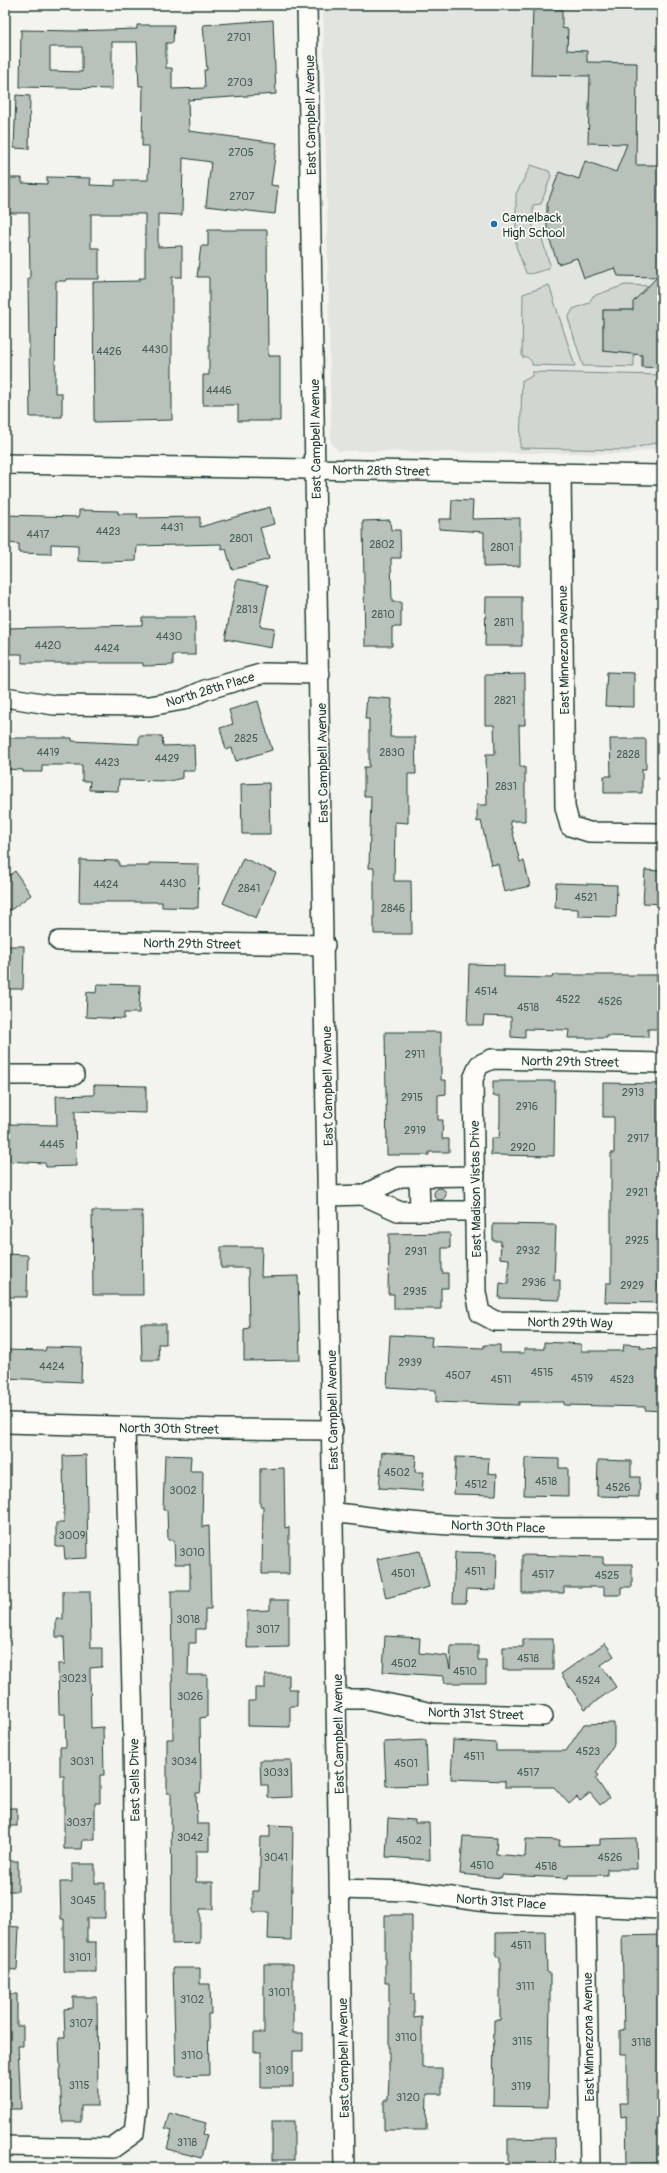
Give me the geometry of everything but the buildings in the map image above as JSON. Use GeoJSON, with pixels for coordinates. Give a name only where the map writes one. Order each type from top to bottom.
{"type":"FeatureCollection","features":[{"type":"Feature","properties":{"kind":"street","name":"East Campbell Avenue"},"geometry":{"type":"LineString","coordinates":[[307,5],[338,1699],[344,2168]]}},
{"type":"Feature","properties":{"kind":"street","name":"North 28th Street"},"geometry":{"type":"LineString","coordinates":[[5,464],[662,475]]}},
{"type":"Feature","properties":{"kind":"street","name":"East Minnezona Avenue"},"geometry":{"type":"LineString","coordinates":[[561,473],[564,807],[570,826],[589,832],[662,833]]}},
{"type":"Feature","properties":{"kind":"street","name":"North 28th Place"},"geometry":{"type":"LineString","coordinates":[[5,697],[54,705],[150,706],[183,700],[205,690],[264,673],[320,674]]}},
{"type":"Feature","properties":{"kind":"street","name":"North 29th Street"},"geometry":{"type":"LineString","coordinates":[[59,941],[325,945]]}},
{"type":"Feature","properties":{"kind":"street","name":"North 29th Street"},"geometry":{"type":"LineString","coordinates":[[479,1065],[492,1059],[662,1063]]}},
{"type":"Feature","properties":{"kind":"street","name":"East Madison Vistas Drive"},"geometry":{"type":"LineString","coordinates":[[479,1065],[473,1079],[476,1292],[480,1314]]}},
{"type":"Feature","properties":{"kind":"street"},"geometry":{"type":"LineString","coordinates":[[5,1075],[74,1076]]}},
{"type":"Feature","properties":{"kind":"street"},"geometry":{"type":"LineString","coordinates":[[329,1196],[363,1195],[400,1177],[475,1176]]}},
{"type":"Feature","properties":{"kind":"street"},"geometry":{"type":"LineString","coordinates":[[420,1177],[420,1211]]}},
{"type":"Feature","properties":{"kind":"street"},"geometry":{"type":"LineString","coordinates":[[363,1195],[398,1211],[475,1211]]}},
{"type":"Feature","properties":{"kind":"street","name":"North 29th Way"},"geometry":{"type":"LineString","coordinates":[[480,1314],[495,1321],[662,1324]]}},
{"type":"Feature","properties":{"kind":"street","name":"North 30th Street"},"geometry":{"type":"LineString","coordinates":[[5,1423],[125,1427],[333,1430]]}},
{"type":"Feature","properties":{"kind":"street","name":"East Sells Drive"},"geometry":{"type":"LineString","coordinates":[[5,2146],[113,2148],[134,2133],[138,2106],[133,1728],[125,1427]]}},
{"type":"Feature","properties":{"kind":"street","name":"North 30th Place"},"geometry":{"type":"LineString","coordinates":[[334,1513],[435,1524],[535,1527],[662,1528]]}},
{"type":"Feature","properties":{"kind":"street","name":"North 31st Street"},"geometry":{"type":"LineString","coordinates":[[338,1699],[366,1699],[433,1713],[473,1716],[543,1716]]}},
{"type":"Feature","properties":{"kind":"street","name":"North 31st Place"},"geometry":{"type":"LineString","coordinates":[[340,1889],[408,1891],[494,1903],[662,1909]]}},
{"type":"Feature","properties":{"kind":"street","name":"East Minnezona Avenue"},"geometry":{"type":"LineString","coordinates":[[586,1906],[590,2168]]}},
{"type":"Feature","properties":{"kind":"shaded area","name":"Camelback High School"},"geometry":{"type":"Polygon","coordinates":[[[323,5],[662,5],[662,447],[628,454],[338,451],[331,443],[323,5]]]}},
{"type":"Feature","properties":{"kind":"shaded area"},"geometry":{"type":"Polygon","coordinates":[[[531,165],[549,171],[551,176],[541,204],[533,205],[533,234],[541,236],[550,265],[548,269],[530,274],[526,273],[516,246],[516,194],[531,165]]]}},
{"type":"Feature","properties":{"kind":"shaded area"},"geometry":{"type":"Polygon","coordinates":[[[549,285],[575,366],[532,365],[532,362],[527,357],[522,357],[523,294],[549,285]]]}},
{"type":"Feature","properties":{"kind":"shaded area"},"geometry":{"type":"Polygon","coordinates":[[[625,285],[654,286],[633,310],[603,310],[603,351],[630,353],[634,355],[634,367],[583,366],[568,318],[573,309],[589,303],[593,296],[625,285]]]}},
{"type":"Feature","properties":{"kind":"shaded area"},"geometry":{"type":"Polygon","coordinates":[[[532,372],[662,375],[662,441],[627,450],[520,448],[522,380],[532,376],[532,372]]]}},
{"type":"Feature","properties":{"kind":"shaded area"},"geometry":{"type":"Polygon","coordinates":[[[5,2161],[146,2168],[5,2168],[5,2161]]]}},
{"type":"Feature","properties":{"kind":"place","name":"Camelback High School"},"geometry":{"type":"Point","coordinates":[494,224]}}]}
